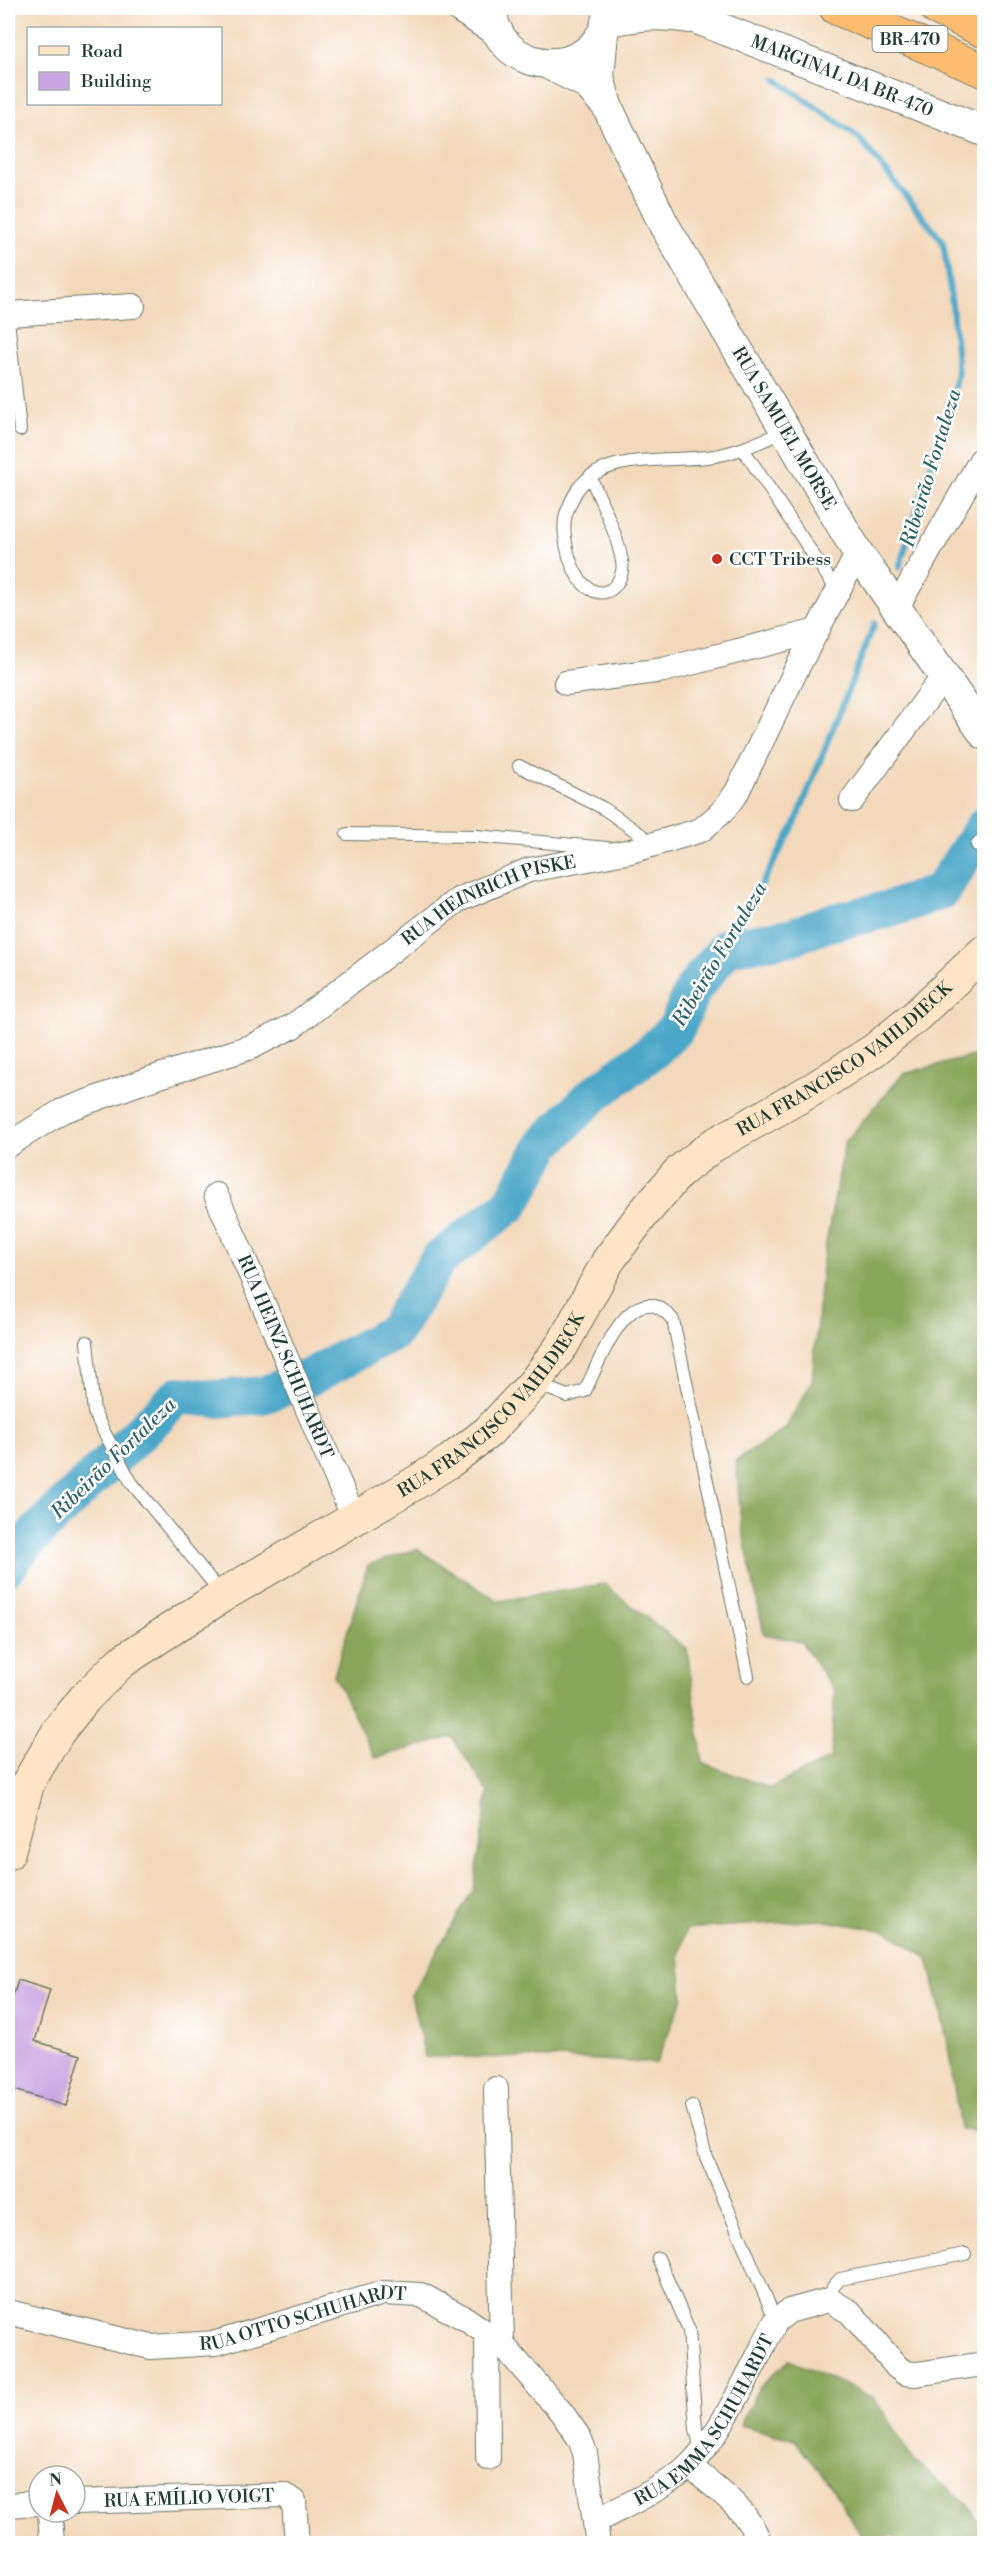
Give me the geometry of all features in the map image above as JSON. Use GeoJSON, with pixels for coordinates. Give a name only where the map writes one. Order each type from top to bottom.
{"type":"FeatureCollection","features":[{"type":"Feature","properties":{"kind":"highway","name":"BR-470"},"geometry":{"type":"LineString","coordinates":[[836,8],[984,71]]}},
{"type":"Feature","properties":{"kind":"highway","name":"BR-470"},"geometry":{"type":"LineString","coordinates":[[936,8],[984,31]]}},
{"type":"Feature","properties":{"kind":"highway"},"geometry":{"type":"LineString","coordinates":[[969,8],[984,22]]}},
{"type":"Feature","properties":{"kind":"main road","name":"RUA FRANCISCO VAHLDIECK"},"geometry":{"type":"LineString","coordinates":[[8,1853],[28,1783],[58,1732],[85,1698],[121,1662],[223,1595],[450,1461],[488,1432],[534,1383],[563,1344],[608,1262],[642,1215],[679,1172],[712,1146],[815,1088],[873,1051],[915,1017],[984,952]]}},
{"type":"Feature","properties":{"kind":"street"},"geometry":{"type":"LineString","coordinates":[[461,8],[495,20]]}},
{"type":"Feature","properties":{"kind":"street","name":"MARGINAL DA BR-470"},"geometry":{"type":"LineString","coordinates":[[669,8],[984,131]]}},
{"type":"Feature","properties":{"kind":"street","name":"MARGINAL DA BR-470"},"geometry":{"type":"LineString","coordinates":[[606,21],[638,15],[663,14],[699,19]]}},
{"type":"Feature","properties":{"kind":"street","name":"RUA SAMUEL MORSE"},"geometry":{"type":"LineString","coordinates":[[495,20],[511,49],[529,61],[550,65],[586,83],[607,106]]}},
{"type":"Feature","properties":{"kind":"street"},"geometry":{"type":"LineString","coordinates":[[550,65],[571,61],[590,50],[606,21]]}},
{"type":"Feature","properties":{"kind":"street","name":"RUA SAMUEL MORSE"},"geometry":{"type":"LineString","coordinates":[[606,21],[599,77],[607,106],[664,225],[858,553],[984,734]]}},
{"type":"Feature","properties":{"kind":"street"},"geometry":{"type":"LineString","coordinates":[[8,314],[133,306]]}},
{"type":"Feature","properties":{"kind":"street"},"geometry":{"type":"LineString","coordinates":[[897,607],[981,460],[984,463]]}},
{"type":"Feature","properties":{"kind":"street","name":"RUA HEINRICH PISKE"},"geometry":{"type":"LineString","coordinates":[[8,1145],[62,1111],[251,1047],[293,1026],[458,900],[529,870],[631,851],[700,830],[722,812],[737,792],[858,553]]}},
{"type":"Feature","properties":{"kind":"street"},"geometry":{"type":"LineString","coordinates":[[566,683],[663,670],[817,631]]}},
{"type":"Feature","properties":{"kind":"street"},"geometry":{"type":"LineString","coordinates":[[852,800],[944,676]]}},
{"type":"Feature","properties":{"kind":"street","name":"RUA HEINZ SCHUHARDT"},"geometry":{"type":"LineString","coordinates":[[216,1195],[285,1350],[302,1400],[354,1518]]}},
{"type":"Feature","properties":{"kind":"street"},"geometry":{"type":"LineString","coordinates":[[488,2458],[495,2338],[496,2089]]}},
{"type":"Feature","properties":{"kind":"street","name":"RUA OTTO SCHUHARDT"},"geometry":{"type":"LineString","coordinates":[[8,2312],[151,2347],[216,2343],[383,2293],[421,2295],[466,2319],[495,2338],[562,2413],[580,2439],[589,2469],[597,2533]]}},
{"type":"Feature","properties":{"kind":"street"},"geometry":{"type":"LineString","coordinates":[[829,2300],[850,2312],[897,2367],[905,2373],[916,2374],[984,2364]]}},
{"type":"Feature","properties":{"kind":"street","name":"RUA EMMA SCHUHARDT"},"geometry":{"type":"LineString","coordinates":[[597,2533],[677,2476],[695,2459],[733,2401],[776,2321],[789,2311],[829,2300]]}},
{"type":"Feature","properties":{"kind":"street"},"geometry":{"type":"LineString","coordinates":[[695,2459],[746,2516],[754,2527],[760,2544]]}},
{"type":"Feature","properties":{"kind":"street","name":"RUA EMÍLIO VOIGT"},"geometry":{"type":"LineString","coordinates":[[87,2502],[283,2495],[294,2501],[297,2544]]}},
{"type":"Feature","properties":{"kind":"street"},"geometry":{"type":"LineString","coordinates":[[8,2505],[27,2504]]}},
{"type":"Feature","properties":{"kind":"street"},"geometry":{"type":"LineString","coordinates":[[51,2524],[52,2544]]}},
{"type":"Feature","properties":{"kind":"lane"},"geometry":{"type":"LineString","coordinates":[[8,320],[20,429]]}},
{"type":"Feature","properties":{"kind":"lane"},"geometry":{"type":"LineString","coordinates":[[590,476],[611,520],[623,566],[621,580],[615,587],[600,591],[595,591],[585,584],[576,572],[564,540],[566,514],[578,489],[590,476],[608,467],[619,465],[652,460],[708,457],[743,449],[786,431]]}},
{"type":"Feature","properties":{"kind":"lane"},"geometry":{"type":"LineString","coordinates":[[743,449],[838,592]]}},
{"type":"Feature","properties":{"kind":"lane"},"geometry":{"type":"LineString","coordinates":[[519,766],[603,808],[654,844]]}},
{"type":"Feature","properties":{"kind":"lane"},"geometry":{"type":"LineString","coordinates":[[347,834],[476,836],[631,851]]}},
{"type":"Feature","properties":{"kind":"lane"},"geometry":{"type":"LineString","coordinates":[[534,1383],[567,1396],[585,1391],[612,1337],[634,1307],[647,1304],[663,1308],[673,1320],[748,1676]]}},
{"type":"Feature","properties":{"kind":"lane"},"geometry":{"type":"LineString","coordinates":[[87,1342],[94,1412],[131,1482],[223,1595]]}},
{"type":"Feature","properties":{"kind":"lane"},"geometry":{"type":"LineString","coordinates":[[692,2106],[706,2157],[776,2321]]}},
{"type":"Feature","properties":{"kind":"lane"},"geometry":{"type":"LineString","coordinates":[[829,2300],[833,2287],[840,2279],[965,2254]]}},
{"type":"Feature","properties":{"kind":"lane"},"geometry":{"type":"LineString","coordinates":[[658,2258],[689,2330],[696,2429],[695,2459]]}},
{"type":"Feature","properties":{"kind":"green space"},"geometry":{"type":"Polygon","coordinates":[[[984,1053],[984,2130],[960,2129],[947,2039],[928,1958],[887,1931],[820,1920],[686,1929],[679,1955],[683,1997],[656,2063],[558,2058],[425,2057],[411,1995],[474,1889],[488,1792],[452,1737],[375,1758],[334,1675],[368,1565],[417,1549],[498,1601],[604,1584],[687,1649],[703,1763],[770,1788],[831,1758],[835,1691],[801,1642],[764,1634],[741,1523],[736,1461],[785,1429],[812,1381],[822,1265],[845,1142],[903,1074],[984,1053]]]}},
{"type":"Feature","properties":{"kind":"green space"},"geometry":{"type":"Polygon","coordinates":[[[789,2360],[874,2398],[914,2461],[968,2505],[984,2530],[984,2543],[901,2543],[893,2535],[865,2542],[830,2485],[795,2440],[740,2425],[758,2389],[789,2360]]]}},
{"type":"Feature","properties":{"kind":"building"},"geometry":{"type":"Polygon","coordinates":[[[18,1980],[50,1990],[35,2041],[81,2055],[66,2106],[8,2088],[8,2014],[18,1980]]]}},
{"type":"Feature","properties":{"kind":"waterway","name":"Ribeirão Fortaleza"},"geometry":{"type":"LineString","coordinates":[[777,80],[858,137],[943,242],[952,305],[958,375],[899,568]]}},
{"type":"Feature","properties":{"kind":"waterway","name":"Ribeirão Fortaleza"},"geometry":{"type":"LineString","coordinates":[[727,947],[795,824],[875,623]]}},
{"type":"Feature","properties":{"kind":"waterway","name":"Ribeirão Fortaleza"},"geometry":{"type":"LineString","coordinates":[[8,1566],[15,1555],[43,1526],[179,1395],[216,1399],[263,1395],[310,1377],[394,1332],[438,1260],[511,1204],[545,1143],[593,1095],[653,1051],[677,1027],[693,989],[727,947],[791,937],[829,923],[894,908],[941,891],[984,826]]}},
{"type":"Feature","properties":{"kind":"place","name":"CCT Tribess"},"geometry":{"type":"Point","coordinates":[717,559]}}]}
